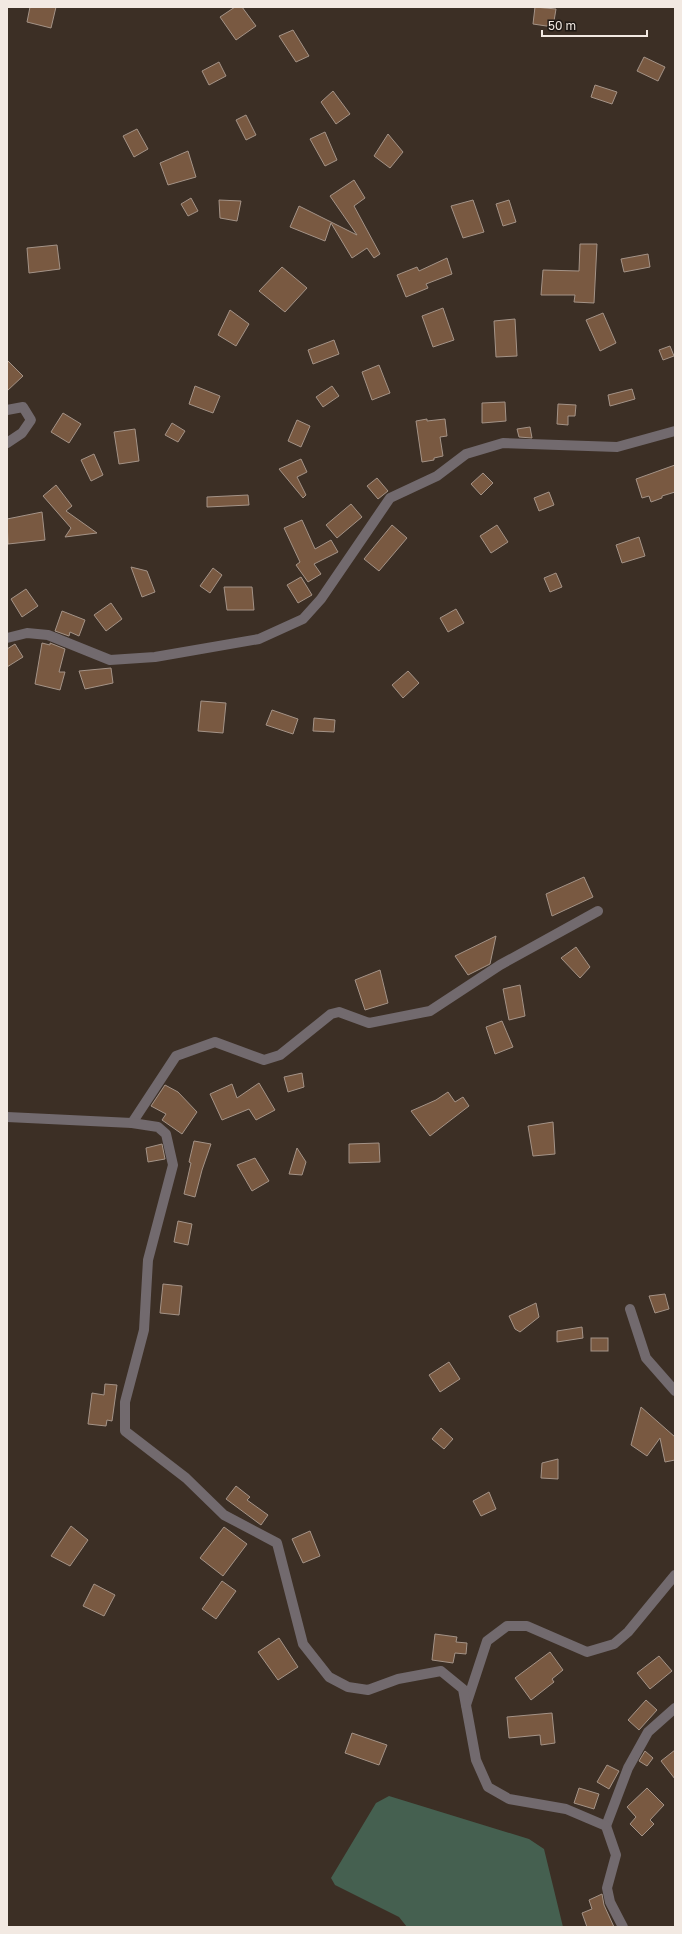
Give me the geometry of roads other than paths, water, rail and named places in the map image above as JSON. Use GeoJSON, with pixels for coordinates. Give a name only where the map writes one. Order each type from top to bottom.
{"type":"FeatureCollection","features":[{"type":"Feature","properties":{"kind":"street"},"geometry":{"type":"LineString","coordinates":[[7,410],[23,407],[31,420],[22,433],[7,443]]}},
{"type":"Feature","properties":{"kind":"street"},"geometry":{"type":"LineString","coordinates":[[7,638],[27,633],[48,635],[110,660],[155,658],[259,639],[303,619],[321,600],[390,498],[437,476],[466,454],[503,443],[617,447],[675,431]]}},
{"type":"Feature","properties":{"kind":"street"},"geometry":{"type":"LineString","coordinates":[[132,1123],[176,1056],[215,1042],[264,1060],[280,1055],[331,1014],[339,1012],[370,1023],[430,1010],[500,965],[598,911]]}},
{"type":"Feature","properties":{"kind":"street"},"geometry":{"type":"LineString","coordinates":[[7,1117],[132,1123],[158,1127],[166,1134],[173,1166],[148,1260],[144,1330],[124,1402],[125,1431],[186,1478],[224,1515],[277,1543],[303,1644],[329,1677],[348,1687],[368,1690],[398,1679],[441,1671],[462,1689],[476,1760],[488,1787],[509,1799],[566,1809],[606,1826]]}},
{"type":"Feature","properties":{"kind":"street"},"geometry":{"type":"LineString","coordinates":[[630,1309],[646,1358],[675,1391]]}},
{"type":"Feature","properties":{"kind":"street"},"geometry":{"type":"LineString","coordinates":[[466,1705],[487,1641],[507,1626],[527,1626],[587,1652],[614,1644],[628,1632],[675,1575]]}},
{"type":"Feature","properties":{"kind":"street"},"geometry":{"type":"LineString","coordinates":[[623,1927],[610,1902],[607,1888],[616,1856],[606,1826],[628,1768],[648,1732],[675,1708]]}}]}
